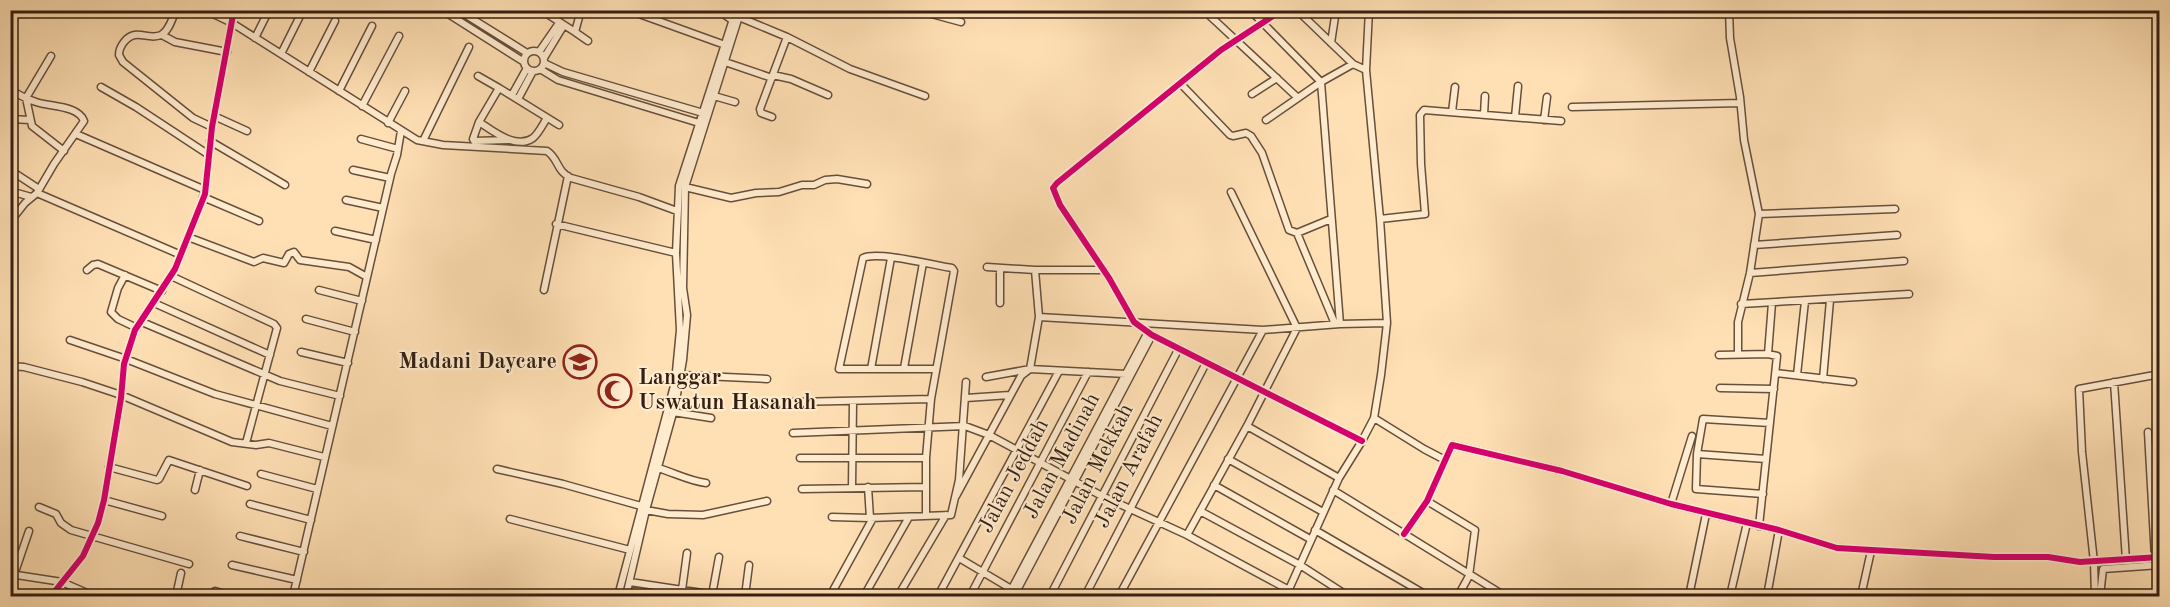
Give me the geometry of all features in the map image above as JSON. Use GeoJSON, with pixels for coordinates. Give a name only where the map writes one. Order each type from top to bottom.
{"type":"FeatureCollection","features":[{"type":"Feature","properties":{"kind":"street"},"geometry":{"type":"LineString","coordinates":[[162,35],[170,25],[176,10]]}},
{"type":"Feature","properties":{"kind":"street"},"geometry":{"type":"LineString","coordinates":[[205,10],[232,23],[388,123],[423,141],[547,152],[554,158],[558,168],[568,177],[639,196],[677,211]]}},
{"type":"Feature","properties":{"kind":"street"},"geometry":{"type":"LineString","coordinates":[[51,597],[82,556],[92,536],[104,500],[126,359],[137,328],[162,291],[181,255],[206,190],[212,128],[234,10]]}},
{"type":"Feature","properties":{"kind":"street"},"geometry":{"type":"LineString","coordinates":[[255,38],[269,10]]}},
{"type":"Feature","properties":{"kind":"street"},"geometry":{"type":"LineString","coordinates":[[281,54],[303,10]]}},
{"type":"Feature","properties":{"kind":"street"},"geometry":{"type":"LineString","coordinates":[[442,10],[531,68],[558,80],[699,123]]}},
{"type":"Feature","properties":{"kind":"street"},"geometry":{"type":"LineString","coordinates":[[458,10],[527,53],[531,68],[518,99]]}},
{"type":"Feature","properties":{"kind":"street"},"geometry":{"type":"LineString","coordinates":[[575,32],[581,10]]}},
{"type":"Feature","properties":{"kind":"street"},"geometry":{"type":"LineString","coordinates":[[628,10],[725,45]]}},
{"type":"Feature","properties":{"kind":"street"},"geometry":{"type":"LineString","coordinates":[[718,10],[737,15],[787,37],[850,69],[926,96]]}},
{"type":"Feature","properties":{"kind":"street"},"geometry":{"type":"LineString","coordinates":[[1113,10],[1116,13],[1122,10]]}},
{"type":"Feature","properties":{"kind":"street"},"geometry":{"type":"LineString","coordinates":[[1250,10],[1322,82],[1337,324]]}},
{"type":"Feature","properties":{"kind":"street"},"geometry":{"type":"LineString","coordinates":[[1282,10],[1236,40],[1180,83],[1081,162],[1053,188],[1060,205],[1104,270],[1134,322],[1150,334],[1362,441]]}},
{"type":"Feature","properties":{"kind":"street"},"geometry":{"type":"LineString","coordinates":[[1331,43],[1336,10]]}},
{"type":"Feature","properties":{"kind":"street"},"geometry":{"type":"LineString","coordinates":[[793,433],[964,426],[989,435],[1102,496],[1187,535],[1287,593],[1333,490],[1374,418],[1381,375],[1387,323],[1366,70],[1369,10]]}},
{"type":"Feature","properties":{"kind":"street"},"geometry":{"type":"LineString","coordinates":[[1729,10],[1730,38],[1740,102],[1743,140],[1759,214],[1750,273],[1738,321],[1738,354]]}},
{"type":"Feature","properties":{"kind":"street"},"geometry":{"type":"LineString","coordinates":[[541,11],[588,41]]}},
{"type":"Feature","properties":{"kind":"street"},"geometry":{"type":"LineString","coordinates":[[922,11],[961,22]]}},
{"type":"Feature","properties":{"kind":"street"},"geometry":{"type":"LineString","coordinates":[[1300,12],[1353,64],[1366,70]]}},
{"type":"Feature","properties":{"kind":"street"},"geometry":{"type":"LineString","coordinates":[[626,597],[644,508],[675,382],[680,330],[676,253],[677,211],[682,174],[737,15]]}},
{"type":"Feature","properties":{"kind":"street"},"geometry":{"type":"LineString","coordinates":[[618,597],[630,550],[674,412],[681,375],[687,315],[683,288],[685,187],[725,62],[737,15]]}},
{"type":"Feature","properties":{"kind":"street"},"geometry":{"type":"LineString","coordinates":[[1210,16],[1298,98]]}},
{"type":"Feature","properties":{"kind":"street"},"geometry":{"type":"LineString","coordinates":[[309,72],[335,21]]}},
{"type":"Feature","properties":{"kind":"street"},"geometry":{"type":"LineString","coordinates":[[512,95],[531,68],[542,58],[562,24]]}},
{"type":"Feature","properties":{"kind":"street"},"geometry":{"type":"LineString","coordinates":[[339,91],[372,26]]}},
{"type":"Feature","properties":{"kind":"street"},"geometry":{"type":"LineString","coordinates":[[212,128],[193,118],[123,62],[119,55],[122,45],[129,37],[136,35],[162,35],[175,42],[227,52]]}},
{"type":"Feature","properties":{"kind":"street"},"geometry":{"type":"LineString","coordinates":[[362,106],[399,36]]}},
{"type":"Feature","properties":{"kind":"street"},"geometry":{"type":"LineString","coordinates":[[772,117],[760,111],[787,37]]}},
{"type":"Feature","properties":{"kind":"street"},"geometry":{"type":"LineString","coordinates":[[423,141],[469,47]]}},
{"type":"Feature","properties":{"kind":"street"},"geometry":{"type":"LineString","coordinates":[[527,53],[532,51],[563,72],[703,113]]}},
{"type":"Feature","properties":{"kind":"street"},"geometry":{"type":"LineString","coordinates":[[51,56],[26,98],[30,120],[35,129],[64,151]]}},
{"type":"Feature","properties":{"kind":"street"},"geometry":{"type":"LineString","coordinates":[[725,62],[772,76],[791,79],[828,95]]}},
{"type":"Feature","properties":{"kind":"street"},"geometry":{"type":"LineString","coordinates":[[1266,120],[1353,64]]}},
{"type":"Feature","properties":{"kind":"street"},"geometry":{"type":"LineString","coordinates":[[478,76],[559,125]]}},
{"type":"Feature","properties":{"kind":"street"},"geometry":{"type":"LineString","coordinates":[[1252,94],[1277,78]]}},
{"type":"Feature","properties":{"kind":"street"},"geometry":{"type":"LineString","coordinates":[[1180,83],[1230,135],[1246,132],[1251,136],[1262,153],[1289,230],[1297,233],[1331,219]]}},
{"type":"Feature","properties":{"kind":"street"},"geometry":{"type":"LineString","coordinates":[[101,87],[209,155]]}},
{"type":"Feature","properties":{"kind":"street"},"geometry":{"type":"LineString","coordinates":[[1452,112],[1455,87]]}},
{"type":"Feature","properties":{"kind":"street"},"geometry":{"type":"LineString","coordinates":[[1515,117],[1518,87]]}},
{"type":"Feature","properties":{"kind":"street"},"geometry":{"type":"LineString","coordinates":[[499,88],[479,122],[472,139],[474,141],[528,141],[535,137],[547,118]]}},
{"type":"Feature","properties":{"kind":"street"},"geometry":{"type":"LineString","coordinates":[[10,89],[26,98],[64,108],[82,116],[83,124],[36,193],[10,222]]}},
{"type":"Feature","properties":{"kind":"street"},"geometry":{"type":"LineString","coordinates":[[388,123],[405,91]]}},
{"type":"Feature","properties":{"kind":"street"},"geometry":{"type":"LineString","coordinates":[[714,96],[735,102]]}},
{"type":"Feature","properties":{"kind":"street"},"geometry":{"type":"LineString","coordinates":[[1484,115],[1485,96]]}},
{"type":"Feature","properties":{"kind":"street"},"geometry":{"type":"LineString","coordinates":[[1544,120],[1547,97]]}},
{"type":"Feature","properties":{"kind":"street"},"geometry":{"type":"LineString","coordinates":[[1572,107],[1740,102]]}},
{"type":"Feature","properties":{"kind":"street"},"geometry":{"type":"LineString","coordinates":[[1380,219],[1425,214],[1420,115],[1424,110],[1562,121]]}},
{"type":"Feature","properties":{"kind":"street"},"geometry":{"type":"LineString","coordinates":[[214,116],[247,131]]}},
{"type":"Feature","properties":{"kind":"street"},"geometry":{"type":"LineString","coordinates":[[10,119],[30,120]]}},
{"type":"Feature","properties":{"kind":"street"},"geometry":{"type":"LineString","coordinates":[[479,122],[509,140]]}},
{"type":"Feature","properties":{"kind":"street"},"geometry":{"type":"LineString","coordinates":[[293,597],[401,131]]}},
{"type":"Feature","properties":{"kind":"street"},"geometry":{"type":"LineString","coordinates":[[76,134],[206,190]]}},
{"type":"Feature","properties":{"kind":"street"},"geometry":{"type":"LineString","coordinates":[[361,139],[398,149]]}},
{"type":"Feature","properties":{"kind":"street"},"geometry":{"type":"LineString","coordinates":[[210,141],[285,185]]}},
{"type":"Feature","properties":{"kind":"street"},"geometry":{"type":"LineString","coordinates":[[10,170],[36,193],[181,255]]}},
{"type":"Feature","properties":{"kind":"street"},"geometry":{"type":"LineString","coordinates":[[353,170],[390,178]]}},
{"type":"Feature","properties":{"kind":"street"},"geometry":{"type":"LineString","coordinates":[[544,290],[556,224],[568,177]]}},
{"type":"Feature","properties":{"kind":"street"},"geometry":{"type":"LineString","coordinates":[[685,187],[731,198],[756,193],[779,192],[802,185],[814,185],[825,180],[837,179],[867,183]]}},
{"type":"Feature","properties":{"kind":"street"},"geometry":{"type":"LineString","coordinates":[[10,191],[36,193]]}},
{"type":"Feature","properties":{"kind":"street"},"geometry":{"type":"LineString","coordinates":[[1231,192],[1297,328]]}},
{"type":"Feature","properties":{"kind":"street"},"geometry":{"type":"LineString","coordinates":[[203,197],[259,221]]}},
{"type":"Feature","properties":{"kind":"street"},"geometry":{"type":"LineString","coordinates":[[346,200],[383,208]]}},
{"type":"Feature","properties":{"kind":"street"},"geometry":{"type":"LineString","coordinates":[[1759,214],[1895,209]]}},
{"type":"Feature","properties":{"kind":"street"},"geometry":{"type":"LineString","coordinates":[[556,224],[676,253]]}},
{"type":"Feature","properties":{"kind":"street"},"geometry":{"type":"LineString","coordinates":[[335,231],[376,240]]}},
{"type":"Feature","properties":{"kind":"street"},"geometry":{"type":"LineString","coordinates":[[1297,233],[1337,324]]}},
{"type":"Feature","properties":{"kind":"street"},"geometry":{"type":"LineString","coordinates":[[1754,245],[1897,236]]}},
{"type":"Feature","properties":{"kind":"street"},"geometry":{"type":"LineString","coordinates":[[188,237],[254,262],[263,258],[284,263],[289,254],[294,252],[300,260],[350,267],[367,277]]}},
{"type":"Feature","properties":{"kind":"street"},"geometry":{"type":"LineString","coordinates":[[926,516],[926,458],[931,399],[954,271],[952,268],[868,256],[861,262],[839,369],[936,369]]}},
{"type":"Feature","properties":{"kind":"street"},"geometry":{"type":"LineString","coordinates":[[871,369],[891,258]]}},
{"type":"Feature","properties":{"kind":"street"},"geometry":{"type":"LineString","coordinates":[[1750,273],[1904,261]]}},
{"type":"Feature","properties":{"kind":"street"},"geometry":{"type":"LineString","coordinates":[[904,369],[923,263]]}},
{"type":"Feature","properties":{"kind":"street"},"geometry":{"type":"LineString","coordinates":[[87,270],[98,264],[162,291]]}},
{"type":"Feature","properties":{"kind":"street"},"geometry":{"type":"LineString","coordinates":[[987,267],[1104,270]]}},
{"type":"Feature","properties":{"kind":"street"},"geometry":{"type":"LineString","coordinates":[[1000,268],[1000,303]]}},
{"type":"Feature","properties":{"kind":"street"},"geometry":{"type":"LineString","coordinates":[[956,496],[1021,376],[1030,369],[1039,316],[1035,270]]}},
{"type":"Feature","properties":{"kind":"street"},"geometry":{"type":"LineString","coordinates":[[125,275],[118,288],[111,312],[118,319],[137,328]]}},
{"type":"Feature","properties":{"kind":"street"},"geometry":{"type":"LineString","coordinates":[[171,276],[274,324],[278,330],[246,443]]}},
{"type":"Feature","properties":{"kind":"street"},"geometry":{"type":"LineString","coordinates":[[318,290],[362,301]]}},
{"type":"Feature","properties":{"kind":"street"},"geometry":{"type":"LineString","coordinates":[[1741,304],[1909,294]]}},
{"type":"Feature","properties":{"kind":"street"},"geometry":{"type":"LineString","coordinates":[[1823,379],[1830,300]]}},
{"type":"Feature","properties":{"kind":"street"},"geometry":{"type":"LineString","coordinates":[[1797,375],[1805,301]]}},
{"type":"Feature","properties":{"kind":"street"},"geometry":{"type":"LineString","coordinates":[[154,303],[270,355]]}},
{"type":"Feature","properties":{"kind":"street"},"geometry":{"type":"LineString","coordinates":[[1768,354],[1772,303]]}},
{"type":"Feature","properties":{"kind":"street"},"geometry":{"type":"LineString","coordinates":[[1039,316],[1263,330],[1337,324],[1387,323]]}},
{"type":"Feature","properties":{"kind":"street"},"geometry":{"type":"LineString","coordinates":[[306,319],[355,332]]}},
{"type":"Feature","properties":{"kind":"street"},"geometry":{"type":"LineString","coordinates":[[142,322],[280,381],[340,396]]}},
{"type":"Feature","properties":{"kind":"street"},"geometry":{"type":"LineString","coordinates":[[1187,535],[1247,426],[1297,328]]}},
{"type":"Feature","properties":{"kind":"street"},"geometry":{"type":"LineString","coordinates":[[1119,597],[1263,330]]}},
{"type":"Feature","properties":{"kind":"street","name":"Jalan Madinah"},"geometry":{"type":"LineString","coordinates":[[1012,594],[1150,334]]}},
{"type":"Feature","properties":{"kind":"street"},"geometry":{"type":"LineString","coordinates":[[70,340],[126,359],[214,394],[332,426]]}},
{"type":"Feature","properties":{"kind":"street","name":"Jalan Mekkah"},"geometry":{"type":"LineString","coordinates":[[1050,597],[1179,348]]}},
{"type":"Feature","properties":{"kind":"street"},"geometry":{"type":"LineString","coordinates":[[301,352],[348,363]]}},
{"type":"Feature","properties":{"kind":"street"},"geometry":{"type":"LineString","coordinates":[[1719,355],[1768,354],[1777,356],[1759,526]]}},
{"type":"Feature","properties":{"kind":"street","name":"Jalan Arafah"},"geometry":{"type":"LineString","coordinates":[[1085,597],[1206,363]]}},
{"type":"Feature","properties":{"kind":"street"},"geometry":{"type":"LineString","coordinates":[[10,366],[24,367],[121,395],[232,442],[256,445],[269,443],[324,457]]}},
{"type":"Feature","properties":{"kind":"street"},"geometry":{"type":"LineString","coordinates":[[986,377],[1030,369],[1127,374]]}},
{"type":"Feature","properties":{"kind":"street"},"geometry":{"type":"LineString","coordinates":[[938,597],[1059,371]]}},
{"type":"Feature","properties":{"kind":"street","name":"Jalan Jeddah"},"geometry":{"type":"LineString","coordinates":[[970,597],[1088,372]]}},
{"type":"Feature","properties":{"kind":"street"},"geometry":{"type":"LineString","coordinates":[[1776,373],[1853,382]]}},
{"type":"Feature","properties":{"kind":"street"},"geometry":{"type":"LineString","coordinates":[[2095,597],[2094,562],[2082,452],[2079,389],[2160,374]]}},
{"type":"Feature","properties":{"kind":"street"},"geometry":{"type":"LineString","coordinates":[[681,375],[767,379]]}},
{"type":"Feature","properties":{"kind":"street"},"geometry":{"type":"LineString","coordinates":[[832,517],[909,517],[952,513],[959,480],[966,382]]}},
{"type":"Feature","properties":{"kind":"street"},"geometry":{"type":"LineString","coordinates":[[2114,382],[2126,560]]}},
{"type":"Feature","properties":{"kind":"street"},"geometry":{"type":"LineString","coordinates":[[1720,388],[1774,389]]}},
{"type":"Feature","properties":{"kind":"street"},"geometry":{"type":"LineString","coordinates":[[966,399],[1010,395]]}},
{"type":"Feature","properties":{"kind":"street"},"geometry":{"type":"LineString","coordinates":[[794,402],[931,399]]}},
{"type":"Feature","properties":{"kind":"street"},"geometry":{"type":"LineString","coordinates":[[852,487],[853,402]]}},
{"type":"Feature","properties":{"kind":"street"},"geometry":{"type":"LineString","coordinates":[[674,412],[711,418]]}},
{"type":"Feature","properties":{"kind":"street"},"geometry":{"type":"LineString","coordinates":[[1374,418],[1444,460]]}},
{"type":"Feature","properties":{"kind":"street"},"geometry":{"type":"LineString","coordinates":[[1763,494],[1696,489],[1697,454],[1703,419],[1770,423]]}},
{"type":"Feature","properties":{"kind":"street"},"geometry":{"type":"LineString","coordinates":[[1247,426],[1339,478]]}},
{"type":"Feature","properties":{"kind":"street"},"geometry":{"type":"LineString","coordinates":[[1404,534],[1427,501],[1452,445],[1572,474],[1706,514],[1779,530],[1837,548],[1994,557],[2048,557],[2080,562],[2157,557],[2148,432]]}},
{"type":"Feature","properties":{"kind":"street"},"geometry":{"type":"LineString","coordinates":[[1671,504],[1692,436]]}},
{"type":"Feature","properties":{"kind":"street"},"geometry":{"type":"LineString","coordinates":[[1697,454],[1766,459]]}},
{"type":"Feature","properties":{"kind":"street"},"geometry":{"type":"LineString","coordinates":[[800,458],[926,458]]}},
{"type":"Feature","properties":{"kind":"street"},"geometry":{"type":"LineString","coordinates":[[1228,459],[1323,512]]}},
{"type":"Feature","properties":{"kind":"street"},"geometry":{"type":"LineString","coordinates":[[109,467],[154,480],[159,479],[169,460],[247,486]]}},
{"type":"Feature","properties":{"kind":"street"},"geometry":{"type":"LineString","coordinates":[[658,468],[683,476],[690,481],[706,483]]}},
{"type":"Feature","properties":{"kind":"street"},"geometry":{"type":"LineString","coordinates":[[497,469],[525,474],[668,514],[704,515],[767,501]]}},
{"type":"Feature","properties":{"kind":"street"},"geometry":{"type":"LineString","coordinates":[[195,490],[200,470]]}},
{"type":"Feature","properties":{"kind":"street"},"geometry":{"type":"LineString","coordinates":[[261,474],[318,489]]}},
{"type":"Feature","properties":{"kind":"street"},"geometry":{"type":"LineString","coordinates":[[1214,485],[1310,539]]}},
{"type":"Feature","properties":{"kind":"street"},"geometry":{"type":"LineString","coordinates":[[830,597],[872,518],[868,487]]}},
{"type":"Feature","properties":{"kind":"street"},"geometry":{"type":"LineString","coordinates":[[802,489],[926,487]]}},
{"type":"Feature","properties":{"kind":"street"},"geometry":{"type":"LineString","coordinates":[[1333,490],[1505,597]]}},
{"type":"Feature","properties":{"kind":"street"},"geometry":{"type":"LineString","coordinates":[[104,500],[162,516]]}},
{"type":"Feature","properties":{"kind":"street"},"geometry":{"type":"LineString","coordinates":[[1427,501],[1475,530],[1469,576],[1458,597]]}},
{"type":"Feature","properties":{"kind":"street"},"geometry":{"type":"LineString","coordinates":[[250,504],[311,520]]}},
{"type":"Feature","properties":{"kind":"street"},"geometry":{"type":"LineString","coordinates":[[39,507],[56,514],[66,527],[189,564]]}},
{"type":"Feature","properties":{"kind":"street"},"geometry":{"type":"LineString","coordinates":[[1200,511],[1300,565],[1348,597]]}},
{"type":"Feature","properties":{"kind":"street"},"geometry":{"type":"LineString","coordinates":[[1689,597],[1706,514]]}},
{"type":"Feature","properties":{"kind":"street"},"geometry":{"type":"LineString","coordinates":[[898,597],[945,515]]}},
{"type":"Feature","properties":{"kind":"street"},"geometry":{"type":"LineString","coordinates":[[864,597],[909,517]]}},
{"type":"Feature","properties":{"kind":"street"},"geometry":{"type":"LineString","coordinates":[[510,519],[630,550]]}},
{"type":"Feature","properties":{"kind":"street"},"geometry":{"type":"LineString","coordinates":[[1730,597],[1747,524]]}},
{"type":"Feature","properties":{"kind":"street"},"geometry":{"type":"LineString","coordinates":[[1315,530],[1428,597]]}},
{"type":"Feature","properties":{"kind":"street"},"geometry":{"type":"LineString","coordinates":[[1767,597],[1779,530]]}},
{"type":"Feature","properties":{"kind":"street"},"geometry":{"type":"LineString","coordinates":[[29,531],[12,575],[62,582],[94,597]]}},
{"type":"Feature","properties":{"kind":"street"},"geometry":{"type":"LineString","coordinates":[[240,536],[304,552]]}},
{"type":"Feature","properties":{"kind":"street"},"geometry":{"type":"LineString","coordinates":[[1861,597],[1871,550]]}},
{"type":"Feature","properties":{"kind":"street"},"geometry":{"type":"LineString","coordinates":[[682,590],[687,553]]}},
{"type":"Feature","properties":{"kind":"street"},"geometry":{"type":"LineString","coordinates":[[712,595],[719,557]]}},
{"type":"Feature","properties":{"kind":"street"},"geometry":{"type":"LineString","coordinates":[[959,558],[1012,594],[1023,597]]}},
{"type":"Feature","properties":{"kind":"street"},"geometry":{"type":"LineString","coordinates":[[232,565],[297,580]]}},
{"type":"Feature","properties":{"kind":"street"},"geometry":{"type":"LineString","coordinates":[[745,597],[749,565]]}},
{"type":"Feature","properties":{"kind":"street"},"geometry":{"type":"LineString","coordinates":[[2100,597],[2103,569],[2160,565]]}},
{"type":"Feature","properties":{"kind":"street"},"geometry":{"type":"LineString","coordinates":[[176,597],[181,573]]}},
{"type":"Feature","properties":{"kind":"street"},"geometry":{"type":"LineString","coordinates":[[630,582],[722,597]]}},
{"type":"Feature","properties":{"kind":"street"},"geometry":{"type":"LineString","coordinates":[[215,591],[232,597]]}},
{"type":"Feature","properties":{"kind":"cycle path"},"geometry":{"type":"LineString","coordinates":[[51,596],[83,556],[98,523],[121,398],[124,364],[135,330],[175,269],[205,194],[212,127],[234,10]]}},
{"type":"Feature","properties":{"kind":"cycle path"},"geometry":{"type":"LineString","coordinates":[[1282,10],[1221,50],[1053,188],[1060,205],[1109,278],[1134,322],[1152,335],[1362,441]]}},
{"type":"Feature","properties":{"kind":"cycle path"},"geometry":{"type":"LineString","coordinates":[[1404,534],[1427,501],[1452,445],[1562,471],[1671,504],[1779,530],[1837,548],[1994,557],[2048,557],[2080,562],[2160,557]]}},
{"type":"Feature","properties":{"kind":"place","name":"Madani Daycare"},"geometry":{"type":"Point","coordinates":[580,362]}},
{"type":"Feature","properties":{"kind":"place","name":"Langgar Uswatun Hasanah"},"geometry":{"type":"Point","coordinates":[615,391]}}]}
